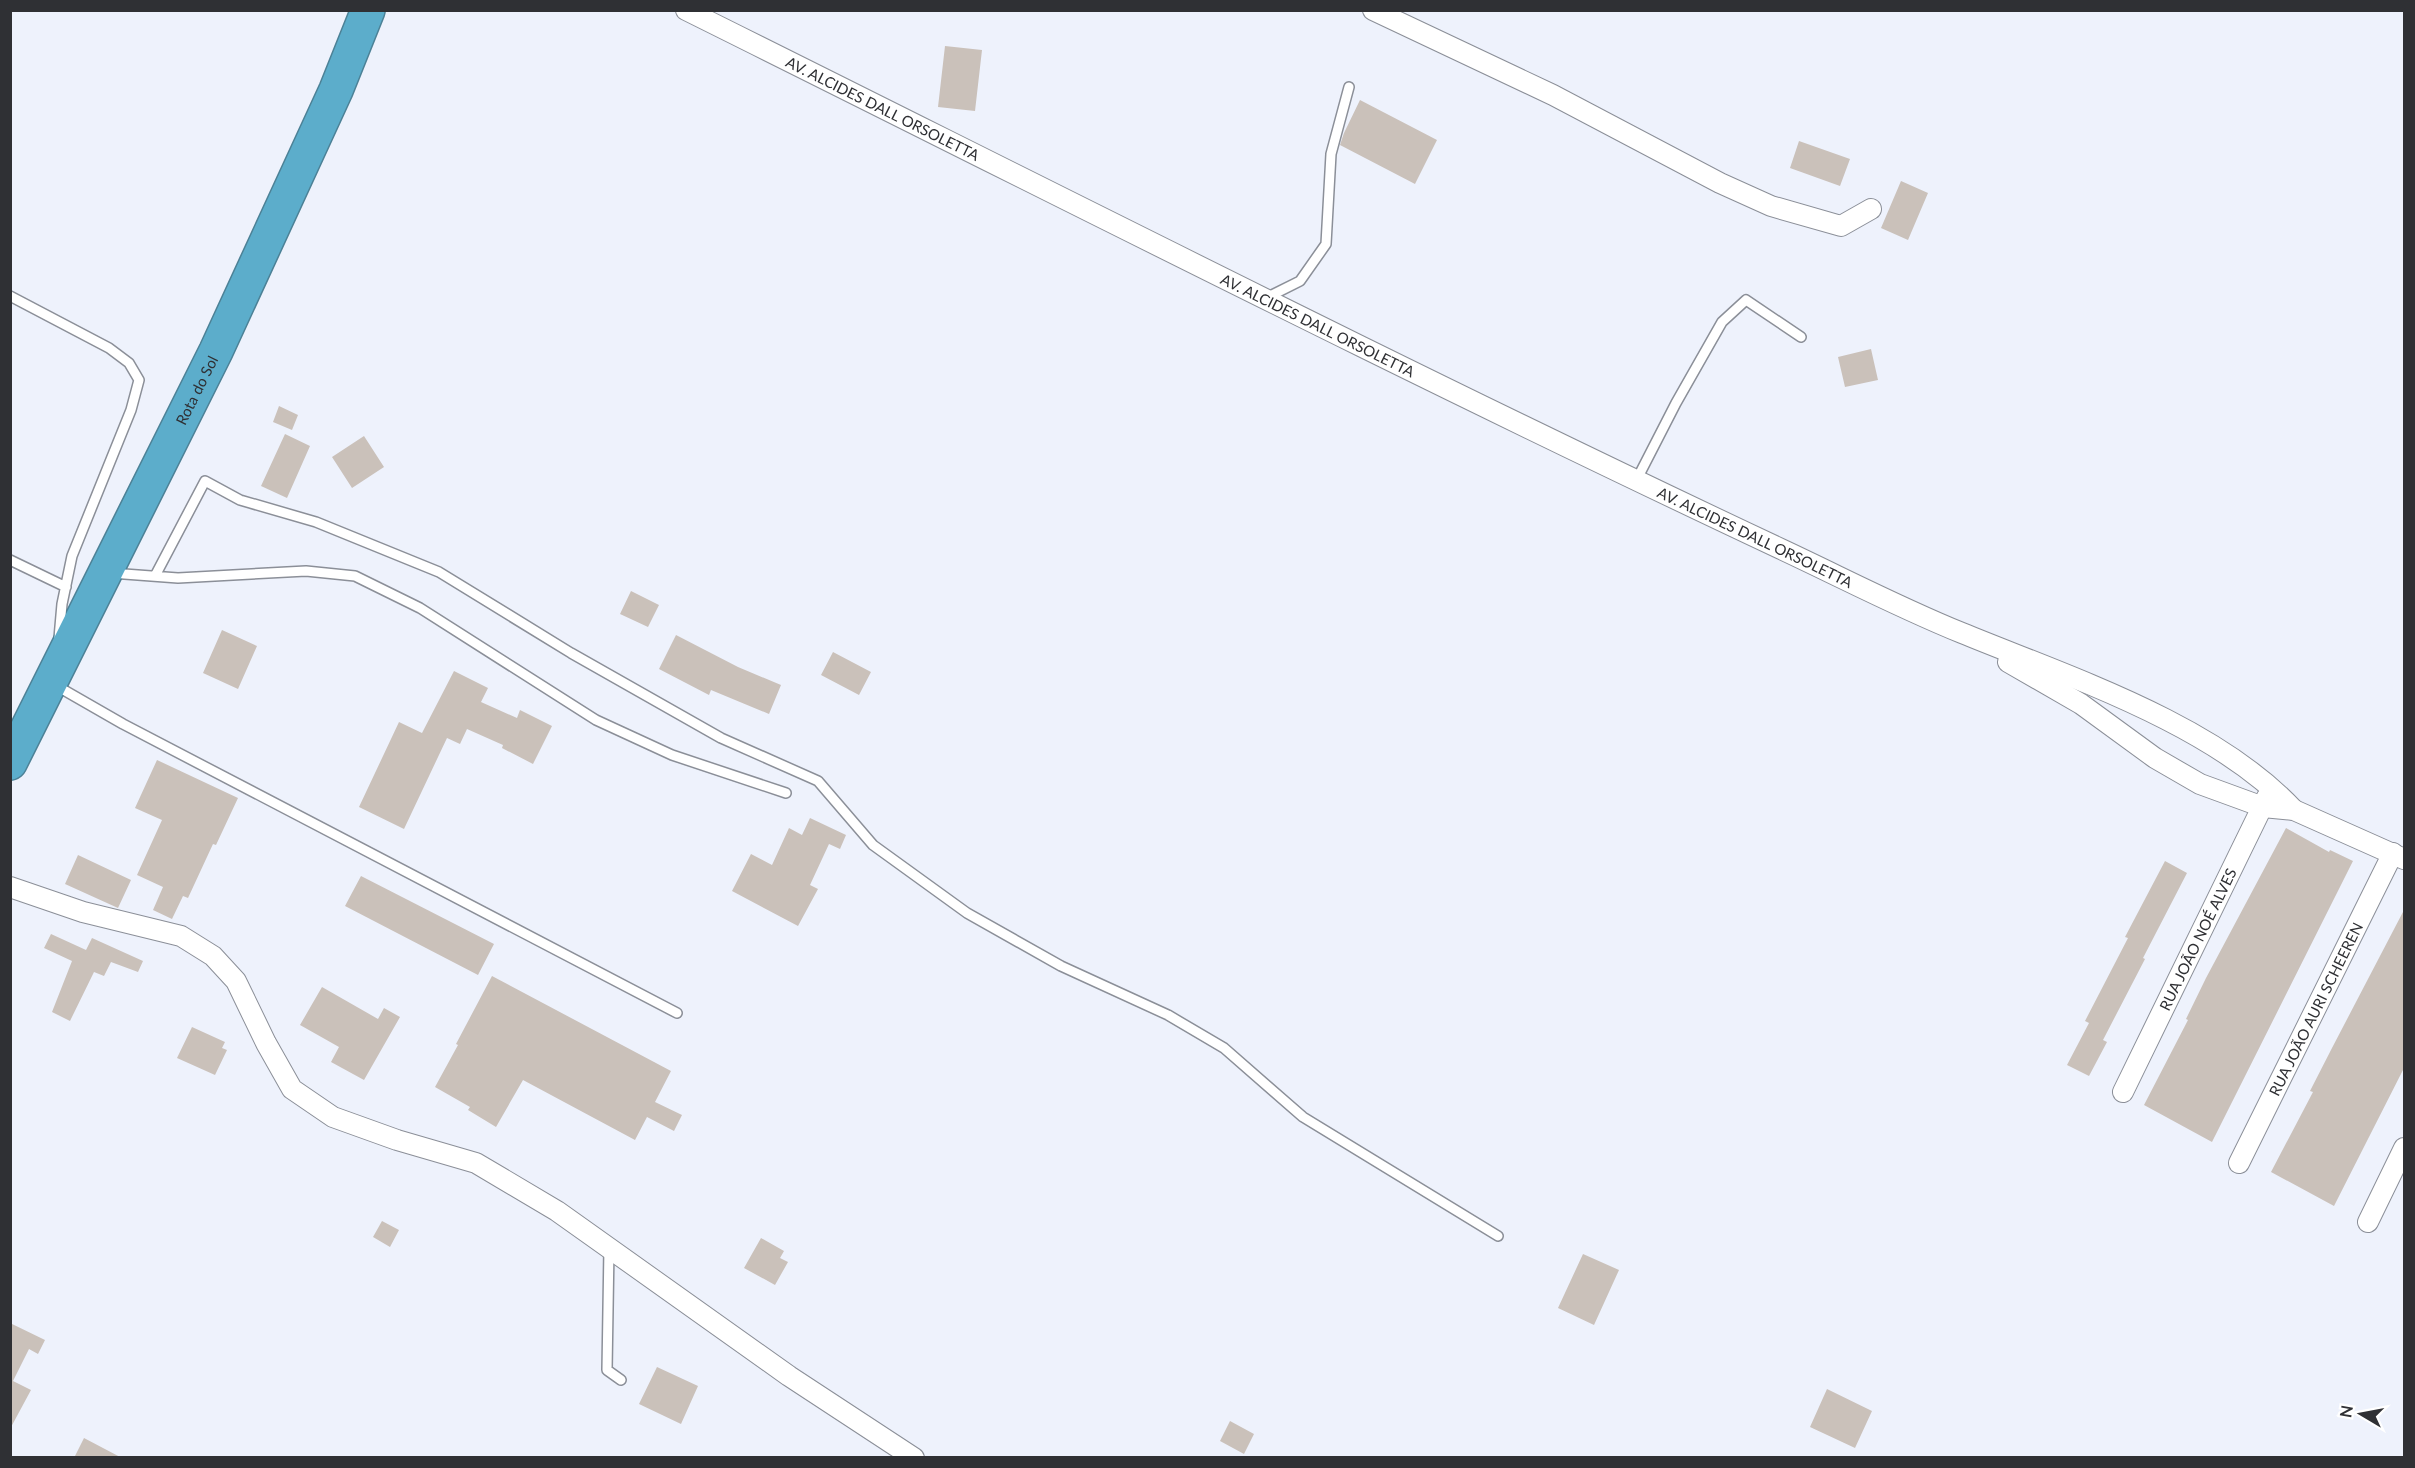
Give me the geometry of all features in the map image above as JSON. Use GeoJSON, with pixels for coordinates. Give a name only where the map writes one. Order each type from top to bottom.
{"type":"FeatureCollection","features":[{"type":"Feature","properties":{"kind":"highway","name":"Rota do Sol"},"geometry":{"type":"LineString","coordinates":[[10,763],[216,351],[336,90],[368,10]]}},
{"type":"Feature","properties":{"kind":"street","name":"AV. ALCIDES DALL ORSOLETTA"},"geometry":{"type":"LineString","coordinates":[[686,10],[1636,481],[1956,631]]}},
{"type":"Feature","properties":{"kind":"street"},"geometry":{"type":"LineString","coordinates":[[1373,10],[1553,95],[1720,183],[1771,206],[1841,226],[1870,209]]}},
{"type":"Feature","properties":{"kind":"street"},"geometry":{"type":"LineString","coordinates":[[1956,631],[2056,670],[2155,715],[2222,750],[2272,787],[2294,810]]}},
{"type":"Feature","properties":{"kind":"street"},"geometry":{"type":"LineString","coordinates":[[1956,631],[2080,704],[2155,758],[2200,784],[2263,807],[2294,810],[2399,856]]}},
{"type":"Feature","properties":{"kind":"street","name":"RUA JOÃO NOÉ ALVES"},"geometry":{"type":"LineString","coordinates":[[2123,1092],[2272,787]]}},
{"type":"Feature","properties":{"kind":"street","name":"RUA JOÃO AURI SCHEEREN"},"geometry":{"type":"LineString","coordinates":[[2239,1163],[2399,856]]}},
{"type":"Feature","properties":{"kind":"street"},"geometry":{"type":"LineString","coordinates":[[10,887],[83,912],[181,936],[213,956],[236,981],[266,1043],[292,1089],[333,1117],[397,1140],[476,1163],[557,1211],[789,1376],[914,1458]]}},
{"type":"Feature","properties":{"kind":"street"},"geometry":{"type":"LineString","coordinates":[[2368,1222],[2404,1148]]}},
{"type":"Feature","properties":{"kind":"lane"},"geometry":{"type":"LineString","coordinates":[[1266,298],[1300,281],[1326,244],[1331,154],[1349,87]]}},
{"type":"Feature","properties":{"kind":"lane"},"geometry":{"type":"LineString","coordinates":[[10,296],[109,348],[129,363],[138,380],[131,410],[72,556],[62,604],[53,676],[123,724],[677,1013]]}},
{"type":"Feature","properties":{"kind":"lane"},"geometry":{"type":"LineString","coordinates":[[1636,481],[1676,403],[1722,322],[1746,300],[1801,337]]}},
{"type":"Feature","properties":{"kind":"lane"},"geometry":{"type":"LineString","coordinates":[[155,576],[205,482],[240,500],[316,522],[440,572],[571,653],[721,738],[818,781],[873,844],[968,913],[1061,966],[1168,1015],[1224,1048],[1303,1117],[1498,1236]]}},
{"type":"Feature","properties":{"kind":"lane"},"geometry":{"type":"LineString","coordinates":[[10,560],[66,587]]}},
{"type":"Feature","properties":{"kind":"lane"},"geometry":{"type":"LineString","coordinates":[[104,572],[178,578],[306,571],[355,576],[420,608],[596,720],[672,755],[786,793]]}},
{"type":"Feature","properties":{"kind":"lane"},"geometry":{"type":"LineString","coordinates":[[609,1248],[607,1370],[621,1380]]}},
{"type":"Feature","properties":{"kind":"building"},"geometry":{"type":"Polygon","coordinates":[[[945,46],[982,50],[975,111],[938,107],[945,46]]]}},
{"type":"Feature","properties":{"kind":"building"},"geometry":{"type":"Polygon","coordinates":[[[1360,100],[1437,140],[1415,184],[1340,145],[1360,100]]]}},
{"type":"Feature","properties":{"kind":"building"},"geometry":{"type":"Polygon","coordinates":[[[1799,141],[1850,159],[1840,186],[1790,168],[1799,141]]]}},
{"type":"Feature","properties":{"kind":"building"},"geometry":{"type":"Polygon","coordinates":[[[1901,181],[1928,193],[1908,240],[1881,228],[1901,181]]]}},
{"type":"Feature","properties":{"kind":"building"},"geometry":{"type":"Polygon","coordinates":[[[1871,349],[1878,380],[1845,387],[1838,357],[1871,349]]]}},
{"type":"Feature","properties":{"kind":"building"},"geometry":{"type":"Polygon","coordinates":[[[279,406],[298,415],[292,430],[273,422],[279,406]]]}},
{"type":"Feature","properties":{"kind":"building"},"geometry":{"type":"Polygon","coordinates":[[[285,434],[310,446],[287,498],[261,486],[285,434]]]}},
{"type":"Feature","properties":{"kind":"building"},"geometry":{"type":"Polygon","coordinates":[[[364,436],[384,467],[352,488],[332,457],[364,436]]]}},
{"type":"Feature","properties":{"kind":"building"},"geometry":{"type":"Polygon","coordinates":[[[631,591],[659,605],[648,627],[620,614],[631,591]]]}},
{"type":"Feature","properties":{"kind":"building"},"geometry":{"type":"Polygon","coordinates":[[[222,630],[257,646],[238,689],[203,673],[222,630]]]}},
{"type":"Feature","properties":{"kind":"building"},"geometry":{"type":"Polygon","coordinates":[[[676,635],[738,667],[781,685],[769,714],[711,690],[709,695],[659,669],[676,635]]]}},
{"type":"Feature","properties":{"kind":"building"},"geometry":{"type":"Polygon","coordinates":[[[833,652],[871,672],[859,695],[821,675],[833,652]]]}},
{"type":"Feature","properties":{"kind":"building"},"geometry":{"type":"Polygon","coordinates":[[[454,671],[488,688],[481,702],[517,718],[520,710],[552,726],[533,764],[502,748],[503,745],[467,729],[460,744],[447,738],[404,829],[359,807],[399,722],[422,733],[454,671]]]}},
{"type":"Feature","properties":{"kind":"building"},"geometry":{"type":"Polygon","coordinates":[[[157,760],[238,798],[188,898],[183,896],[172,919],[153,910],[163,887],[137,875],[162,820],[135,808],[157,760]]]}},
{"type":"Feature","properties":{"kind":"building"},"geometry":{"type":"Polygon","coordinates":[[[810,818],[846,835],[840,849],[829,844],[810,885],[818,889],[798,926],[732,891],[751,854],[772,865],[789,828],[802,835],[810,818]]]}},
{"type":"Feature","properties":{"kind":"building"},"geometry":{"type":"Polygon","coordinates":[[[2286,828],[2329,852],[2330,850],[2353,861],[2212,1142],[2144,1105],[2188,1020],[2186,1019],[2206,978],[2286,828]]]}},
{"type":"Feature","properties":{"kind":"building"},"geometry":{"type":"Polygon","coordinates":[[[78,855],[131,880],[118,908],[65,884],[78,855]]]}},
{"type":"Feature","properties":{"kind":"building"},"geometry":{"type":"Polygon","coordinates":[[[2165,861],[2187,873],[2103,1040],[2107,1042],[2089,1076],[2067,1065],[2089,1023],[2085,1021],[2128,938],[2125,937],[2165,861]]]}},
{"type":"Feature","properties":{"kind":"building"},"geometry":{"type":"Polygon","coordinates":[[[361,876],[494,944],[478,975],[345,906],[361,876]]]}},
{"type":"Feature","properties":{"kind":"building"},"geometry":{"type":"Polygon","coordinates":[[[2404,910],[2404,1068],[2334,1206],[2271,1172],[2313,1092],[2310,1091],[2404,910]]]}},
{"type":"Feature","properties":{"kind":"building"},"geometry":{"type":"Polygon","coordinates":[[[51,934],[86,950],[92,938],[143,961],[138,972],[111,962],[104,976],[94,972],[70,1021],[52,1012],[72,961],[44,948],[51,934]]]}},
{"type":"Feature","properties":{"kind":"building"},"geometry":{"type":"Polygon","coordinates":[[[492,976],[671,1071],[655,1102],[682,1115],[674,1131],[647,1117],[635,1140],[523,1080],[496,1127],[468,1110],[470,1107],[435,1087],[492,976]]]}},
{"type":"Feature","properties":{"kind":"building"},"geometry":{"type":"Polygon","coordinates":[[[322,987],[378,1019],[384,1008],[400,1017],[364,1080],[331,1062],[339,1047],[300,1025],[322,987]]]}},
{"type":"Feature","properties":{"kind":"building"},"geometry":{"type":"Polygon","coordinates":[[[192,1027],[225,1042],[222,1048],[227,1050],[215,1075],[177,1058],[192,1027]]]}},
{"type":"Feature","properties":{"kind":"building"},"geometry":{"type":"Polygon","coordinates":[[[382,1221],[399,1230],[390,1247],[373,1237],[382,1221]]]}},
{"type":"Feature","properties":{"kind":"building"},"geometry":{"type":"Polygon","coordinates":[[[761,1238],[784,1251],[780,1258],[788,1262],[775,1285],[744,1268],[761,1238]]]}},
{"type":"Feature","properties":{"kind":"building"},"geometry":{"type":"Polygon","coordinates":[[[1583,1254],[1619,1270],[1594,1325],[1558,1308],[1583,1254]]]}},
{"type":"Feature","properties":{"kind":"building"},"geometry":{"type":"Polygon","coordinates":[[[10,1323],[45,1340],[38,1354],[29,1349],[13,1381],[31,1390],[10,1429],[10,1323]]]}},
{"type":"Feature","properties":{"kind":"building"},"geometry":{"type":"Polygon","coordinates":[[[657,1367],[698,1386],[681,1424],[639,1404],[657,1367]]]}},
{"type":"Feature","properties":{"kind":"building"},"geometry":{"type":"Polygon","coordinates":[[[1827,1389],[1872,1411],[1855,1448],[1810,1427],[1827,1389]]]}},
{"type":"Feature","properties":{"kind":"building"},"geometry":{"type":"Polygon","coordinates":[[[1230,1421],[1254,1434],[1244,1454],[1220,1441],[1230,1421]]]}},
{"type":"Feature","properties":{"kind":"building"},"geometry":{"type":"Polygon","coordinates":[[[84,1438],[122,1458],[74,1458],[84,1438]]]}}]}
